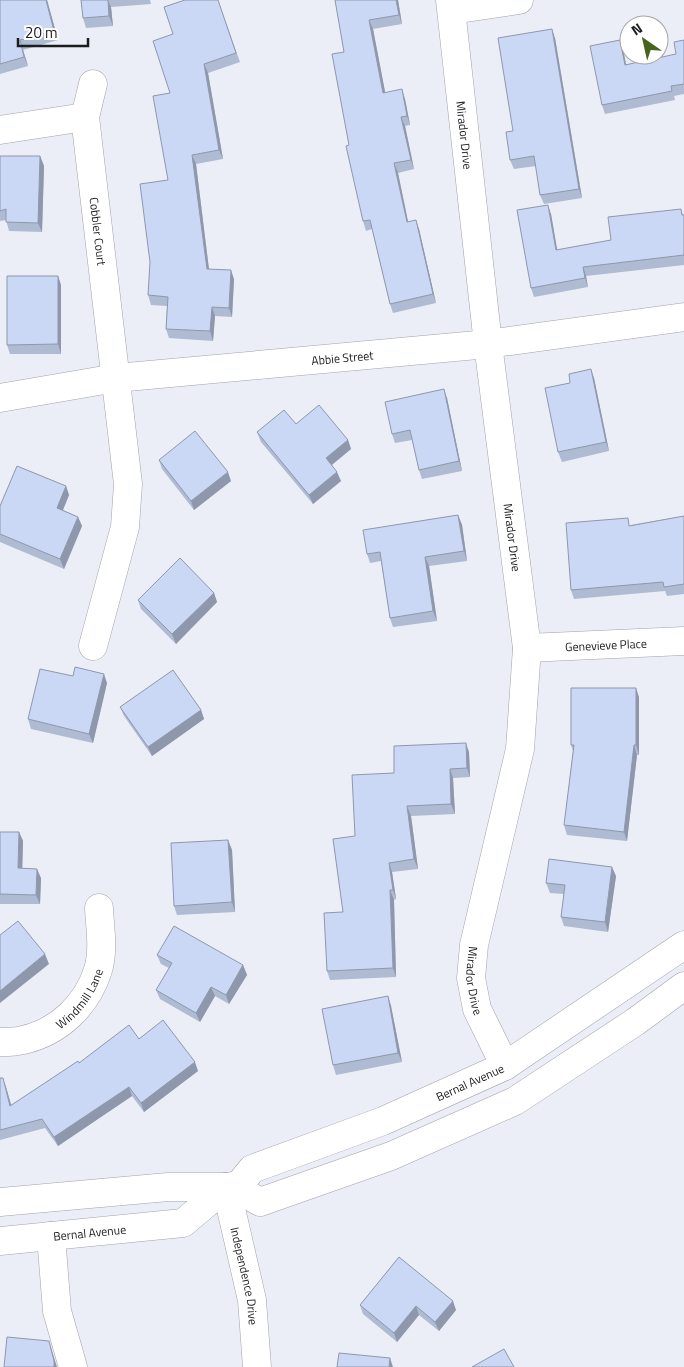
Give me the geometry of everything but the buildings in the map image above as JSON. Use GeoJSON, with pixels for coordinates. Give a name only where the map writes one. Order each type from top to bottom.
{"type":"FeatureCollection","features":[{"type":"Feature","properties":{"kind":"street"},"geometry":{"type":"LineString","coordinates":[[451,5],[519,0]]}},
{"type":"Feature","properties":{"kind":"street","name":"Mirador Drive"},"geometry":{"type":"LineString","coordinates":[[451,5],[488,344],[527,648],[520,749],[474,945],[471,978],[477,1009],[505,1066]]}},
{"type":"Feature","properties":{"kind":"street","name":"Cobbler Court"},"geometry":{"type":"LineString","coordinates":[[93,84],[85,117],[128,484],[125,527],[93,646]]}},
{"type":"Feature","properties":{"kind":"street"},"geometry":{"type":"LineString","coordinates":[[0,130],[85,117]]}},
{"type":"Feature","properties":{"kind":"street","name":"Abbie Street"},"geometry":{"type":"LineString","coordinates":[[0,398],[116,378],[488,344],[684,318]]}},
{"type":"Feature","properties":{"kind":"street","name":"Genevieve Place"},"geometry":{"type":"LineString","coordinates":[[527,648],[684,640]]}},
{"type":"Feature","properties":{"kind":"street","name":"Windmill Lane"},"geometry":{"type":"LineString","coordinates":[[0,1042],[21,1041],[40,1035],[58,1025],[75,1010],[90,989],[98,969],[102,946],[99,908]]}},
{"type":"Feature","properties":{"kind":"street","name":"Bernal Avenue"},"geometry":{"type":"LineString","coordinates":[[0,1241],[183,1222],[252,1169],[383,1121],[505,1066],[684,946]]}},
{"type":"Feature","properties":{"kind":"street"},"geometry":{"type":"LineString","coordinates":[[0,1202],[168,1188],[232,1186],[260,1202],[391,1156],[515,1101],[635,1022],[684,986]]}},
{"type":"Feature","properties":{"kind":"street","name":"Independence Drive"},"geometry":{"type":"LineString","coordinates":[[232,1186],[252,1300],[257,1367]]}},
{"type":"Feature","properties":{"kind":"street"},"geometry":{"type":"LineString","coordinates":[[50,1236],[57,1312],[73,1367]]}}]}
